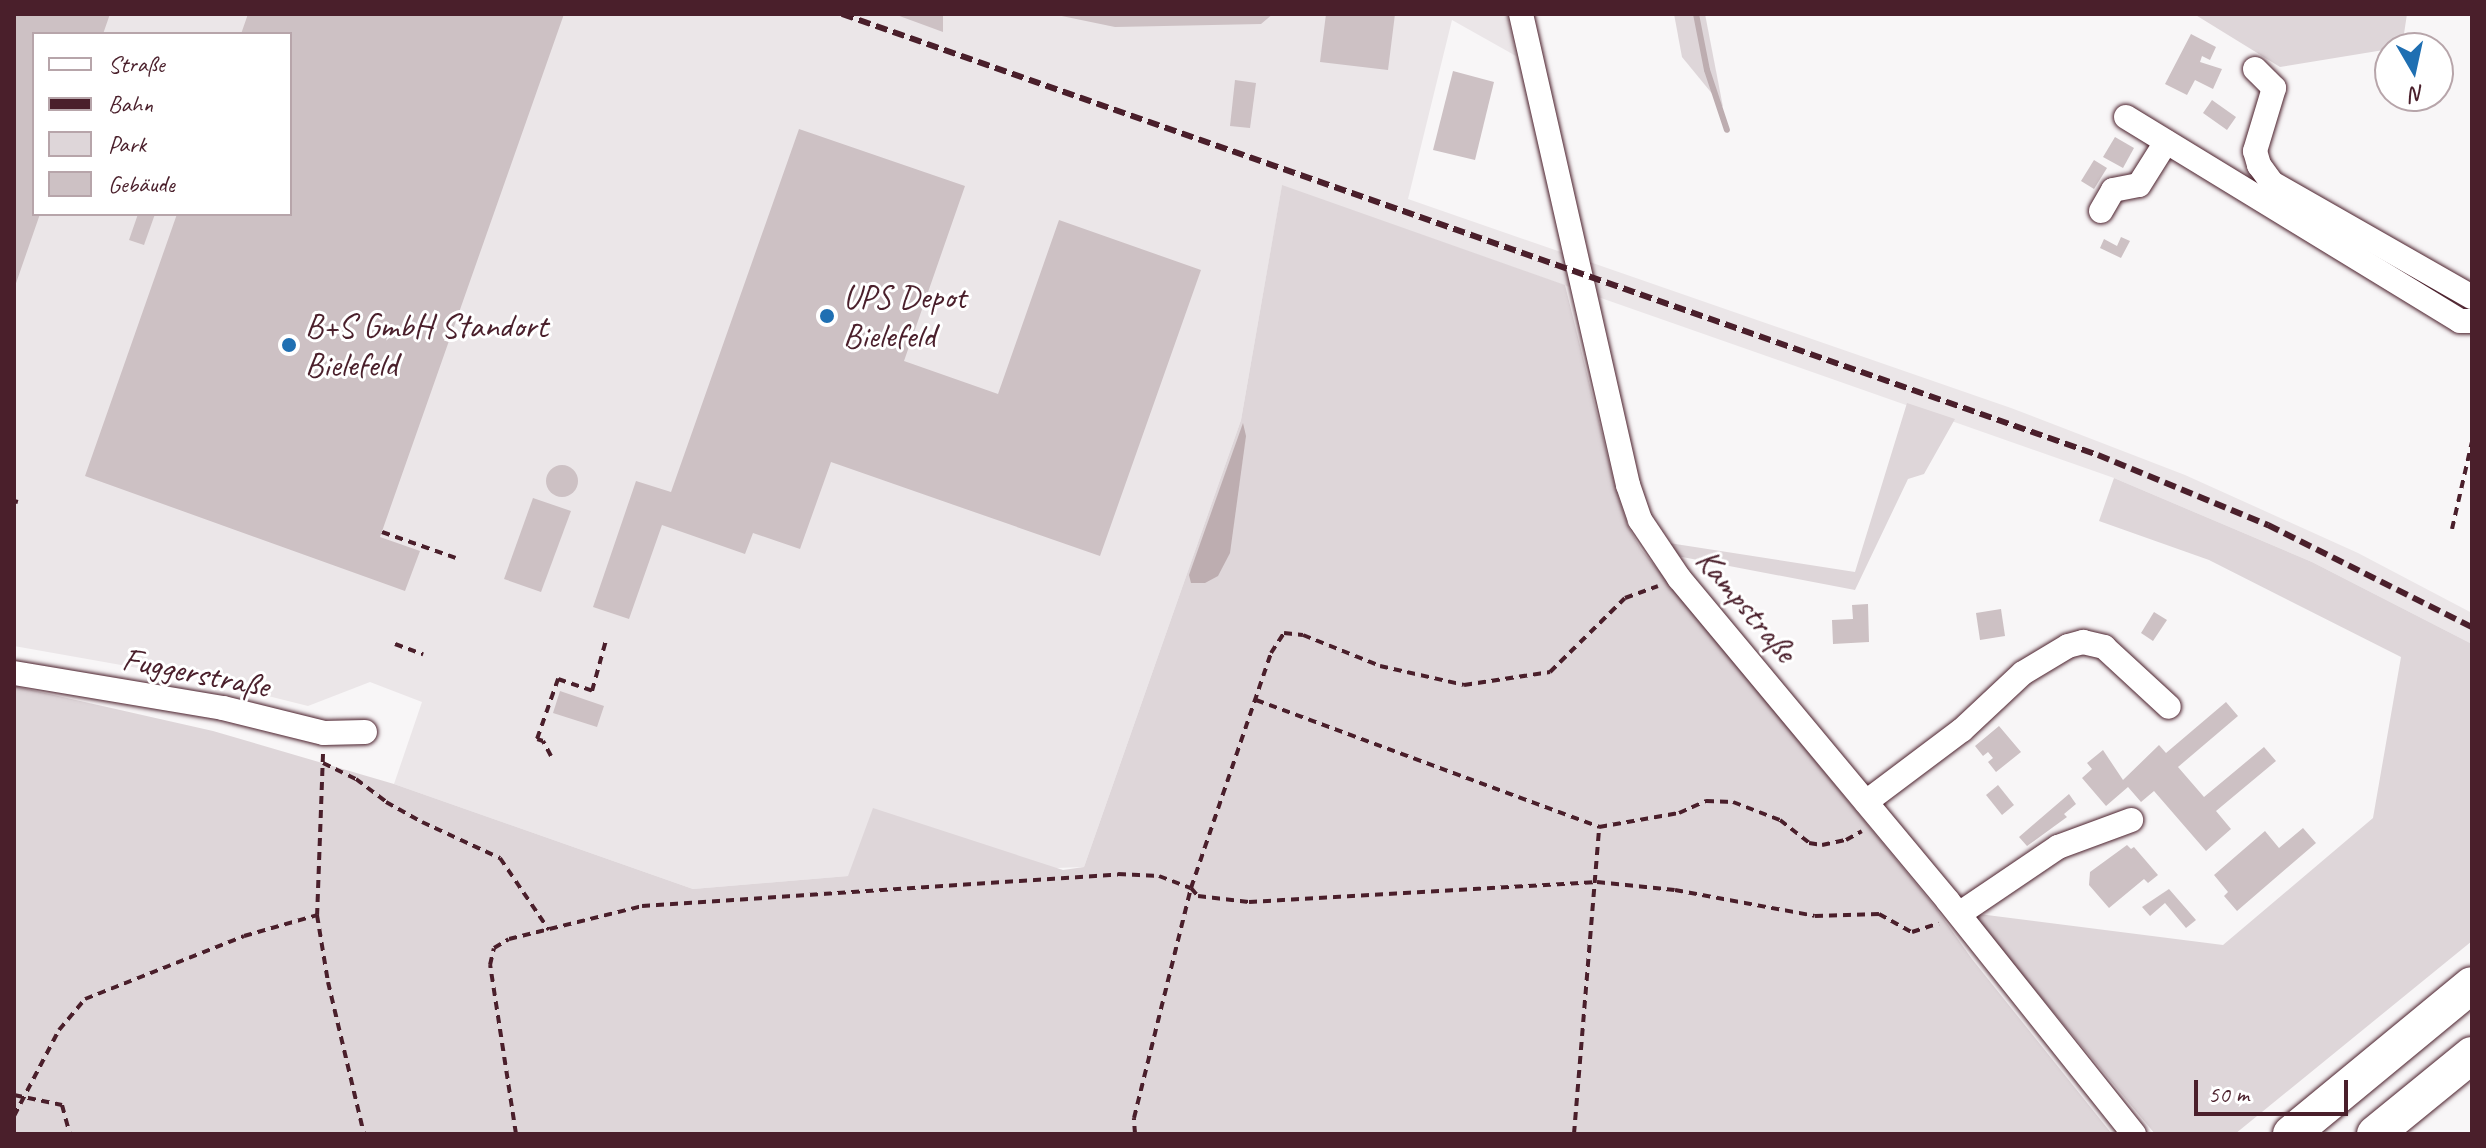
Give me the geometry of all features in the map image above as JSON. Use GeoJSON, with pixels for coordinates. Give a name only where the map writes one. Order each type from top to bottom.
{"type":"FeatureCollection","features":[{"type":"Feature","properties":{"kind":"highway"},"geometry":{"type":"LineString","coordinates":[[2291,1134],[2466,986]]}},
{"type":"Feature","properties":{"kind":"highway"},"geometry":{"type":"LineString","coordinates":[[2375,1134],[2472,1055]]}},
{"type":"Feature","properties":{"kind":"street","name":"Kampstraße"},"geometry":{"type":"LineString","coordinates":[[1521,14],[1628,485],[1640,520],[1679,578],[1959,914],[2134,1134]]}},
{"type":"Feature","properties":{"kind":"street"},"geometry":{"type":"LineString","coordinates":[[2255,69],[2274,88],[2255,151],[2259,165],[2272,183],[2472,297]]}},
{"type":"Feature","properties":{"kind":"street"},"geometry":{"type":"LineString","coordinates":[[2126,117],[2460,321],[2472,321]]}},
{"type":"Feature","properties":{"kind":"street"},"geometry":{"type":"LineString","coordinates":[[2101,211],[2113,190],[2139,185],[2166,142]]}},
{"type":"Feature","properties":{"kind":"street"},"geometry":{"type":"LineString","coordinates":[[1874,811],[2023,673],[2050,653],[2068,646],[2083,642],[2104,647],[2169,707]]}},
{"type":"Feature","properties":{"kind":"street","name":"Fuggerstraße"},"geometry":{"type":"LineString","coordinates":[[14,673],[223,708],[324,733],[365,732]]}},
{"type":"Feature","properties":{"kind":"street"},"geometry":{"type":"LineString","coordinates":[[1959,914],[2058,847],[2131,820]]}},
{"type":"Feature","properties":{"kind":"path"},"geometry":{"type":"LineString","coordinates":[[2452,529],[2472,442]]}},
{"type":"Feature","properties":{"kind":"path"},"geometry":{"type":"LineString","coordinates":[[382,532],[456,558]]}},
{"type":"Feature","properties":{"kind":"path"},"geometry":{"type":"LineString","coordinates":[[1135,1134],[1134,1118],[1191,888],[1271,653],[1284,633],[1303,635],[1380,666],[1464,685],[1550,672],[1625,598],[1679,578]]}},
{"type":"Feature","properties":{"kind":"path"},"geometry":{"type":"LineString","coordinates":[[551,756],[543,741],[537,739],[558,679],[592,691],[606,640]]}},
{"type":"Feature","properties":{"kind":"path"},"geometry":{"type":"LineString","coordinates":[[395,644],[423,654]]}},
{"type":"Feature","properties":{"kind":"path"},"geometry":{"type":"LineString","coordinates":[[1256,700],[1599,827],[1679,813],[1706,801],[1733,802],[1780,820],[1809,843],[1822,845],[1846,840],[1874,811]]}},
{"type":"Feature","properties":{"kind":"path"},"geometry":{"type":"LineString","coordinates":[[364,1134],[328,982],[317,915],[323,760],[410,815],[500,858],[549,930]]}},
{"type":"Feature","properties":{"kind":"path"},"geometry":{"type":"LineString","coordinates":[[1574,1134],[1597,882],[1599,827]]}},
{"type":"Feature","properties":{"kind":"path"},"geometry":{"type":"LineString","coordinates":[[516,1134],[490,965],[494,948],[509,939],[642,906],[1118,874],[1159,876],[1191,888],[1198,896],[1249,902],[1597,882],[1675,890],[1815,916],[1879,914],[1912,932],[1921,932],[1959,914]]}},
{"type":"Feature","properties":{"kind":"path"},"geometry":{"type":"LineString","coordinates":[[14,1116],[59,1030],[85,999],[244,936],[317,915]]}},
{"type":"Feature","properties":{"kind":"path"},"geometry":{"type":"LineString","coordinates":[[14,1095],[62,1105],[70,1134]]}},
{"type":"Feature","properties":{"kind":"shaded area"},"geometry":{"type":"Polygon","coordinates":[[[14,14],[1507,14],[1516,56],[1452,20],[1408,199],[2011,408],[2185,475],[2358,553],[2472,613],[2472,644],[2312,562],[2114,478],[1282,186],[1241,420],[1084,867],[848,876],[693,889],[394,784],[422,702],[370,682],[308,706],[200,679],[14,646],[14,14]]]}},
{"type":"Feature","properties":{"kind":"shaded area"},"geometry":{"type":"Polygon","coordinates":[[[1243,423],[1246,436],[1230,553],[1218,576],[1205,583],[1191,583],[1189,575],[1243,423]]]}},
{"type":"Feature","properties":{"kind":"green space"},"geometry":{"type":"Polygon","coordinates":[[[1674,14],[1705,14],[1723,107],[1682,57],[1674,14]]]}},
{"type":"Feature","properties":{"kind":"green space"},"geometry":{"type":"Polygon","coordinates":[[[2194,14],[2407,14],[2404,32],[2374,32],[2374,52],[2280,67],[2194,14]]]}},
{"type":"Feature","properties":{"kind":"green space"},"geometry":{"type":"Polygon","coordinates":[[[1282,185],[1565,285],[1616,490],[1628,526],[1641,549],[1935,907],[1972,959],[2112,1134],[14,1134],[14,686],[213,731],[394,784],[693,889],[848,876],[873,808],[1063,870],[1084,867],[1241,420],[1282,185]]]}},
{"type":"Feature","properties":{"kind":"green space"},"geometry":{"type":"Polygon","coordinates":[[[1907,403],[1955,419],[1924,474],[1908,479],[1855,590],[1677,556],[1669,543],[1855,572],[1907,403]]]}},
{"type":"Feature","properties":{"kind":"green space"},"geometry":{"type":"Polygon","coordinates":[[[2114,478],[2312,562],[2472,644],[2472,941],[2235,1134],[2155,1134],[1971,913],[2223,945],[2373,818],[2401,657],[2209,560],[2099,521],[2114,478]]]}},
{"type":"Feature","properties":{"kind":"building"},"geometry":{"type":"Polygon","coordinates":[[[14,14],[110,14],[104,32],[32,32],[32,216],[39,216],[14,289],[14,14]]]}},
{"type":"Feature","properties":{"kind":"building","name":"B+S GmbH Standort Bielefeld"},"geometry":{"type":"Polygon","coordinates":[[[248,14],[564,14],[380,537],[420,551],[405,591],[85,476],[176,216],[292,216],[292,32],[242,32],[248,14]]]}},
{"type":"Feature","properties":{"kind":"building"},"geometry":{"type":"Polygon","coordinates":[[[894,14],[943,14],[943,32],[894,14]]]}},
{"type":"Feature","properties":{"kind":"building"},"geometry":{"type":"Polygon","coordinates":[[[1052,14],[1273,14],[1261,24],[1115,27],[1052,14]]]}},
{"type":"Feature","properties":{"kind":"building"},"geometry":{"type":"Polygon","coordinates":[[[1326,14],[1395,14],[1388,70],[1320,62],[1326,14]]]}},
{"type":"Feature","properties":{"kind":"building"},"geometry":{"type":"Polygon","coordinates":[[[2191,34],[2216,47],[2210,60],[2202,56],[2200,62],[2222,69],[2213,89],[2195,80],[2187,95],[2165,84],[2191,34]]]}},
{"type":"Feature","properties":{"kind":"building"},"geometry":{"type":"Polygon","coordinates":[[[1453,71],[1494,82],[1475,160],[1433,150],[1453,71]]]}},
{"type":"Feature","properties":{"kind":"building"},"geometry":{"type":"Polygon","coordinates":[[[1235,80],[1256,83],[1250,128],[1230,126],[1235,80]]]}},
{"type":"Feature","properties":{"kind":"building"},"geometry":{"type":"Polygon","coordinates":[[[2212,100],[2236,117],[2227,130],[2203,113],[2212,100]]]}},
{"type":"Feature","properties":{"kind":"building","name":"UPS Depot Bielefeld"},"geometry":{"type":"Polygon","coordinates":[[[799,129],[965,186],[904,361],[998,394],[1059,220],[1201,270],[1100,556],[831,462],[800,549],[753,533],[745,554],[662,525],[629,619],[593,607],[636,481],[671,492],[799,129]]]}},
{"type":"Feature","properties":{"kind":"building"},"geometry":{"type":"Polygon","coordinates":[[[2115,137],[2134,148],[2123,168],[2103,157],[2115,137]]]}},
{"type":"Feature","properties":{"kind":"building"},"geometry":{"type":"Polygon","coordinates":[[[2094,160],[2107,168],[2094,189],[2081,181],[2094,160]]]}},
{"type":"Feature","properties":{"kind":"building"},"geometry":{"type":"Polygon","coordinates":[[[137,216],[154,216],[144,245],[129,240],[137,216]]]}},
{"type":"Feature","properties":{"kind":"building"},"geometry":{"type":"Polygon","coordinates":[[[2121,237],[2130,241],[2121,258],[2100,248],[2104,239],[2117,246],[2121,237]]]}},
{"type":"Feature","properties":{"kind":"building"},"geometry":{"type":"Polygon","coordinates":[[[562,465],[573,470],[578,481],[573,492],[562,497],[551,492],[546,481],[551,470],[562,465]]]}},
{"type":"Feature","properties":{"kind":"building"},"geometry":{"type":"Polygon","coordinates":[[[533,498],[571,511],[541,592],[504,579],[533,498]]]}},
{"type":"Feature","properties":{"kind":"building"},"geometry":{"type":"Polygon","coordinates":[[[1868,604],[1869,642],[1833,644],[1832,620],[1853,619],[1852,605],[1868,604]]]}},
{"type":"Feature","properties":{"kind":"building"},"geometry":{"type":"Polygon","coordinates":[[[2001,609],[2005,636],[1980,640],[1976,613],[2001,609]]]}},
{"type":"Feature","properties":{"kind":"building"},"geometry":{"type":"Polygon","coordinates":[[[2154,612],[2167,620],[2153,641],[2141,633],[2154,612]]]}},
{"type":"Feature","properties":{"kind":"building"},"geometry":{"type":"Polygon","coordinates":[[[560,691],[604,706],[597,727],[553,713],[560,691]]]}},
{"type":"Feature","properties":{"kind":"building"},"geometry":{"type":"Polygon","coordinates":[[[2226,702],[2238,716],[2178,767],[2204,797],[2264,747],[2276,761],[2216,811],[2231,829],[2206,851],[2154,791],[2141,802],[2128,787],[2106,806],[2082,778],[2092,769],[2087,763],[2103,750],[2123,780],[2159,745],[2166,753],[2226,702]]]}},
{"type":"Feature","properties":{"kind":"building"},"geometry":{"type":"Polygon","coordinates":[[[1999,726],[2021,752],[1996,772],[1988,762],[1993,758],[1988,752],[1983,756],[1975,746],[1999,726]]]}},
{"type":"Feature","properties":{"kind":"building"},"geometry":{"type":"Polygon","coordinates":[[[1998,785],[2014,805],[2002,815],[1986,795],[1998,785]]]}},
{"type":"Feature","properties":{"kind":"building"},"geometry":{"type":"Polygon","coordinates":[[[2069,794],[2076,804],[2064,814],[2067,817],[2027,846],[2019,837],[2069,794]]]}},
{"type":"Feature","properties":{"kind":"building"},"geometry":{"type":"Polygon","coordinates":[[[2303,828],[2316,843],[2237,911],[2224,896],[2228,892],[2214,875],[2265,831],[2279,848],[2303,828]]]}},
{"type":"Feature","properties":{"kind":"building"},"geometry":{"type":"Polygon","coordinates":[[[2127,845],[2131,849],[2134,847],[2158,875],[2148,883],[2144,879],[2109,908],[2089,885],[2090,872],[2127,845]]]}},
{"type":"Feature","properties":{"kind":"building"},"geometry":{"type":"Polygon","coordinates":[[[2169,889],[2196,920],[2186,928],[2165,903],[2150,916],[2142,907],[2169,889]]]}},
{"type":"Feature","properties":{"kind":"waterway"},"geometry":{"type":"LineString","coordinates":[[1696,14],[1707,70],[1727,130]]}},
{"type":"Feature","properties":{"kind":"railway"},"geometry":{"type":"LineString","coordinates":[[842,14],[2098,455],[2268,525],[2472,627]]}},
{"type":"Feature","properties":{"kind":"place","name":"UPS Depot Bielefeld"},"geometry":{"type":"Point","coordinates":[827,316]}},
{"type":"Feature","properties":{"kind":"place","name":"B+S GmbH Standort Bielefeld"},"geometry":{"type":"Point","coordinates":[289,345]}}]}
